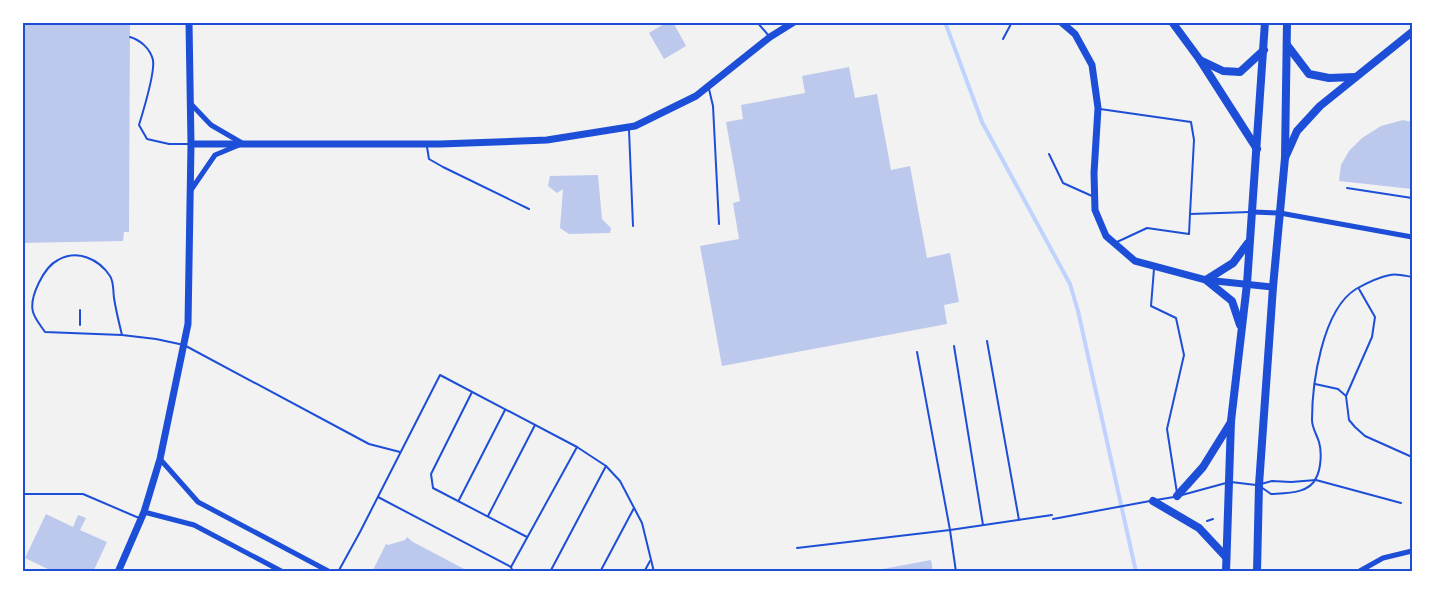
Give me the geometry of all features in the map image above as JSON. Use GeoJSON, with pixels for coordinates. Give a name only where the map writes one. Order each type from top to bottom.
{"type":"FeatureCollection","features":[{"type":"Feature","properties":{"kind":"main road"},"geometry":{"type":"LineString","coordinates":[[1172,22],[1200,60],[1257,149]]}},
{"type":"Feature","properties":{"kind":"main road"},"geometry":{"type":"LineString","coordinates":[[1226,572],[1231,421],[1247,284],[1265,22]]}},
{"type":"Feature","properties":{"kind":"main road"},"geometry":{"type":"LineString","coordinates":[[1257,572],[1259,485],[1285,158],[1287,22]]}},
{"type":"Feature","properties":{"kind":"main road"},"geometry":{"type":"LineString","coordinates":[[1285,158],[1297,131],[1320,106],[1413,32]]}},
{"type":"Feature","properties":{"kind":"main road"},"geometry":{"type":"LineString","coordinates":[[1287,45],[1309,74],[1329,78],[1355,77]]}},
{"type":"Feature","properties":{"kind":"main road"},"geometry":{"type":"LineString","coordinates":[[1200,60],[1223,71],[1240,72],[1263,50]]}},
{"type":"Feature","properties":{"kind":"main road"},"geometry":{"type":"LineString","coordinates":[[1242,329],[1232,301],[1206,280],[1233,263],[1249,241]]}},
{"type":"Feature","properties":{"kind":"main road"},"geometry":{"type":"LineString","coordinates":[[1177,496],[1203,467],[1231,421]]}},
{"type":"Feature","properties":{"kind":"main road"},"geometry":{"type":"LineString","coordinates":[[1153,501],[1199,528],[1226,557]]}},
{"type":"Feature","properties":{"kind":"street"},"geometry":{"type":"LineString","coordinates":[[118,572],[143,515],[160,459],[188,324],[191,144],[189,22]]}},
{"type":"Feature","properties":{"kind":"street"},"geometry":{"type":"LineString","coordinates":[[191,144],[427,144],[547,140],[635,126],[696,96],[770,37],[794,22]]}},
{"type":"Feature","properties":{"kind":"street"},"geometry":{"type":"LineString","coordinates":[[1061,22],[1075,34],[1092,65],[1098,109],[1095,210],[1106,236],[1135,261],[1206,280],[1273,287]]}},
{"type":"Feature","properties":{"kind":"street"},"geometry":{"type":"LineString","coordinates":[[190,104],[211,125],[244,144]]}},
{"type":"Feature","properties":{"kind":"street"},"geometry":{"type":"LineString","coordinates":[[190,191],[216,155],[244,144]]}},
{"type":"Feature","properties":{"kind":"street"},"geometry":{"type":"LineString","coordinates":[[1252,212],[1280,213],[1413,237]]}},
{"type":"Feature","properties":{"kind":"street"},"geometry":{"type":"LineString","coordinates":[[160,459],[198,502],[330,572]]}},
{"type":"Feature","properties":{"kind":"street"},"geometry":{"type":"LineString","coordinates":[[143,515],[194,525],[283,572]]}},
{"type":"Feature","properties":{"kind":"street"},"geometry":{"type":"LineString","coordinates":[[1358,572],[1383,558],[1413,551]]}},
{"type":"Feature","properties":{"kind":"lane"},"geometry":{"type":"LineString","coordinates":[[757,22],[770,37]]}},
{"type":"Feature","properties":{"kind":"lane"},"geometry":{"type":"LineString","coordinates":[[1003,39],[1012,22]]}},
{"type":"Feature","properties":{"kind":"lane"},"geometry":{"type":"LineString","coordinates":[[130,37],[138,39],[148,48],[153,61],[147,100],[139,125],[147,139],[169,144],[191,144]]}},
{"type":"Feature","properties":{"kind":"lane"},"geometry":{"type":"LineString","coordinates":[[708,87],[713,106],[719,224]]}},
{"type":"Feature","properties":{"kind":"lane"},"geometry":{"type":"LineString","coordinates":[[1098,109],[1191,122],[1194,140],[1189,234],[1147,228],[1115,244]]}},
{"type":"Feature","properties":{"kind":"lane"},"geometry":{"type":"LineString","coordinates":[[629,127],[633,226]]}},
{"type":"Feature","properties":{"kind":"lane"},"geometry":{"type":"LineString","coordinates":[[427,144],[429,159],[529,209]]}},
{"type":"Feature","properties":{"kind":"lane"},"geometry":{"type":"LineString","coordinates":[[1049,154],[1063,183],[1095,198]]}},
{"type":"Feature","properties":{"kind":"lane"},"geometry":{"type":"LineString","coordinates":[[1347,188],[1413,198]]}},
{"type":"Feature","properties":{"kind":"lane"},"geometry":{"type":"LineString","coordinates":[[1190,214],[1252,212]]}},
{"type":"Feature","properties":{"kind":"lane"},"geometry":{"type":"LineString","coordinates":[[122,335],[112,279],[102,265],[89,257],[71,255],[56,260],[38,283],[33,296],[33,311],[45,332],[122,335],[184,345],[369,444],[400,452]]}},
{"type":"Feature","properties":{"kind":"lane"},"geometry":{"type":"LineString","coordinates":[[1155,267],[1151,306],[1176,318],[1184,355],[1167,429],[1177,496]]}},
{"type":"Feature","properties":{"kind":"lane"},"geometry":{"type":"LineString","coordinates":[[1259,485],[1271,494],[1294,493],[1305,489],[1316,480],[1320,444],[1312,423],[1315,384],[1321,346],[1337,310],[1354,290],[1392,274],[1413,277]]}},
{"type":"Feature","properties":{"kind":"lane"},"geometry":{"type":"LineString","coordinates":[[1359,288],[1375,317],[1372,337],[1346,396],[1349,420],[1365,436],[1413,457]]}},
{"type":"Feature","properties":{"kind":"lane"},"geometry":{"type":"LineString","coordinates":[[987,341],[1019,520]]}},
{"type":"Feature","properties":{"kind":"lane"},"geometry":{"type":"LineString","coordinates":[[954,346],[983,525]]}},
{"type":"Feature","properties":{"kind":"lane"},"geometry":{"type":"LineString","coordinates":[[917,352],[956,572]]}},
{"type":"Feature","properties":{"kind":"lane"},"geometry":{"type":"LineString","coordinates":[[338,572],[440,375],[606,465],[620,481],[642,523],[654,572]]}},
{"type":"Feature","properties":{"kind":"lane"},"geometry":{"type":"LineString","coordinates":[[1315,384],[1338,389],[1346,396]]}},
{"type":"Feature","properties":{"kind":"lane"},"geometry":{"type":"LineString","coordinates":[[472,392],[431,474],[433,488],[527,537]]}},
{"type":"Feature","properties":{"kind":"lane"},"geometry":{"type":"LineString","coordinates":[[459,501],[506,410]]}},
{"type":"Feature","properties":{"kind":"lane"},"geometry":{"type":"LineString","coordinates":[[488,516],[535,425]]}},
{"type":"Feature","properties":{"kind":"lane"},"geometry":{"type":"LineString","coordinates":[[511,567],[576,447]]}},
{"type":"Feature","properties":{"kind":"lane"},"geometry":{"type":"LineString","coordinates":[[550,572],[606,465]]}},
{"type":"Feature","properties":{"kind":"lane"},"geometry":{"type":"LineString","coordinates":[[797,548],[1077,514],[1177,496],[1228,482],[1259,485],[1272,481],[1291,483],[1316,480],[1401,503]]}},
{"type":"Feature","properties":{"kind":"lane"},"geometry":{"type":"LineString","coordinates":[[22,494],[83,494],[143,515]]}},
{"type":"Feature","properties":{"kind":"lane"},"geometry":{"type":"LineString","coordinates":[[378,497],[511,567],[513,572]]}},
{"type":"Feature","properties":{"kind":"lane"},"geometry":{"type":"LineString","coordinates":[[600,572],[634,507]]}},
{"type":"Feature","properties":{"kind":"lane"},"geometry":{"type":"LineString","coordinates":[[644,572],[651,559]]}},
{"type":"Feature","properties":{"kind":"path"},"geometry":{"type":"LineString","coordinates":[[80,310],[80,335]]}},
{"type":"Feature","properties":{"kind":"building"},"geometry":{"type":"Polygon","coordinates":[[[22,22],[130,22],[129,232],[124,232],[123,241],[22,243],[22,22]]]}},
{"type":"Feature","properties":{"kind":"building"},"geometry":{"type":"Polygon","coordinates":[[[667,22],[673,22],[686,46],[664,59],[649,33],[667,22]]]}},
{"type":"Feature","properties":{"kind":"building"},"geometry":{"type":"Polygon","coordinates":[[[849,67],[855,98],[877,94],[891,170],[910,166],[927,258],[950,253],[959,302],[944,305],[947,324],[722,366],[700,246],[739,239],[733,203],[740,201],[726,122],[743,119],[741,105],[805,93],[802,76],[849,67]]]}},
{"type":"Feature","properties":{"kind":"building"},"geometry":{"type":"Polygon","coordinates":[[[1403,120],[1412,122],[1412,189],[1339,181],[1341,165],[1349,151],[1362,138],[1381,126],[1403,120]]]}},
{"type":"Feature","properties":{"kind":"building"},"geometry":{"type":"Polygon","coordinates":[[[598,175],[602,219],[611,228],[610,233],[569,234],[560,228],[563,189],[557,193],[548,186],[550,176],[598,175]]]}},
{"type":"Feature","properties":{"kind":"building"},"geometry":{"type":"Polygon","coordinates":[[[46,514],[73,527],[78,515],[86,518],[80,530],[107,542],[93,572],[54,572],[25,558],[46,514]]]}},
{"type":"Feature","properties":{"kind":"building"},"geometry":{"type":"Polygon","coordinates":[[[407,537],[470,572],[372,572],[386,544],[405,540],[407,537]]]}},
{"type":"Feature","properties":{"kind":"building"},"geometry":{"type":"Polygon","coordinates":[[[931,560],[933,572],[877,572],[877,570],[931,560]]]}},
{"type":"Feature","properties":{"kind":"waterway"},"geometry":{"type":"LineString","coordinates":[[945,22],[982,122],[1070,284],[1136,572]]}}]}
